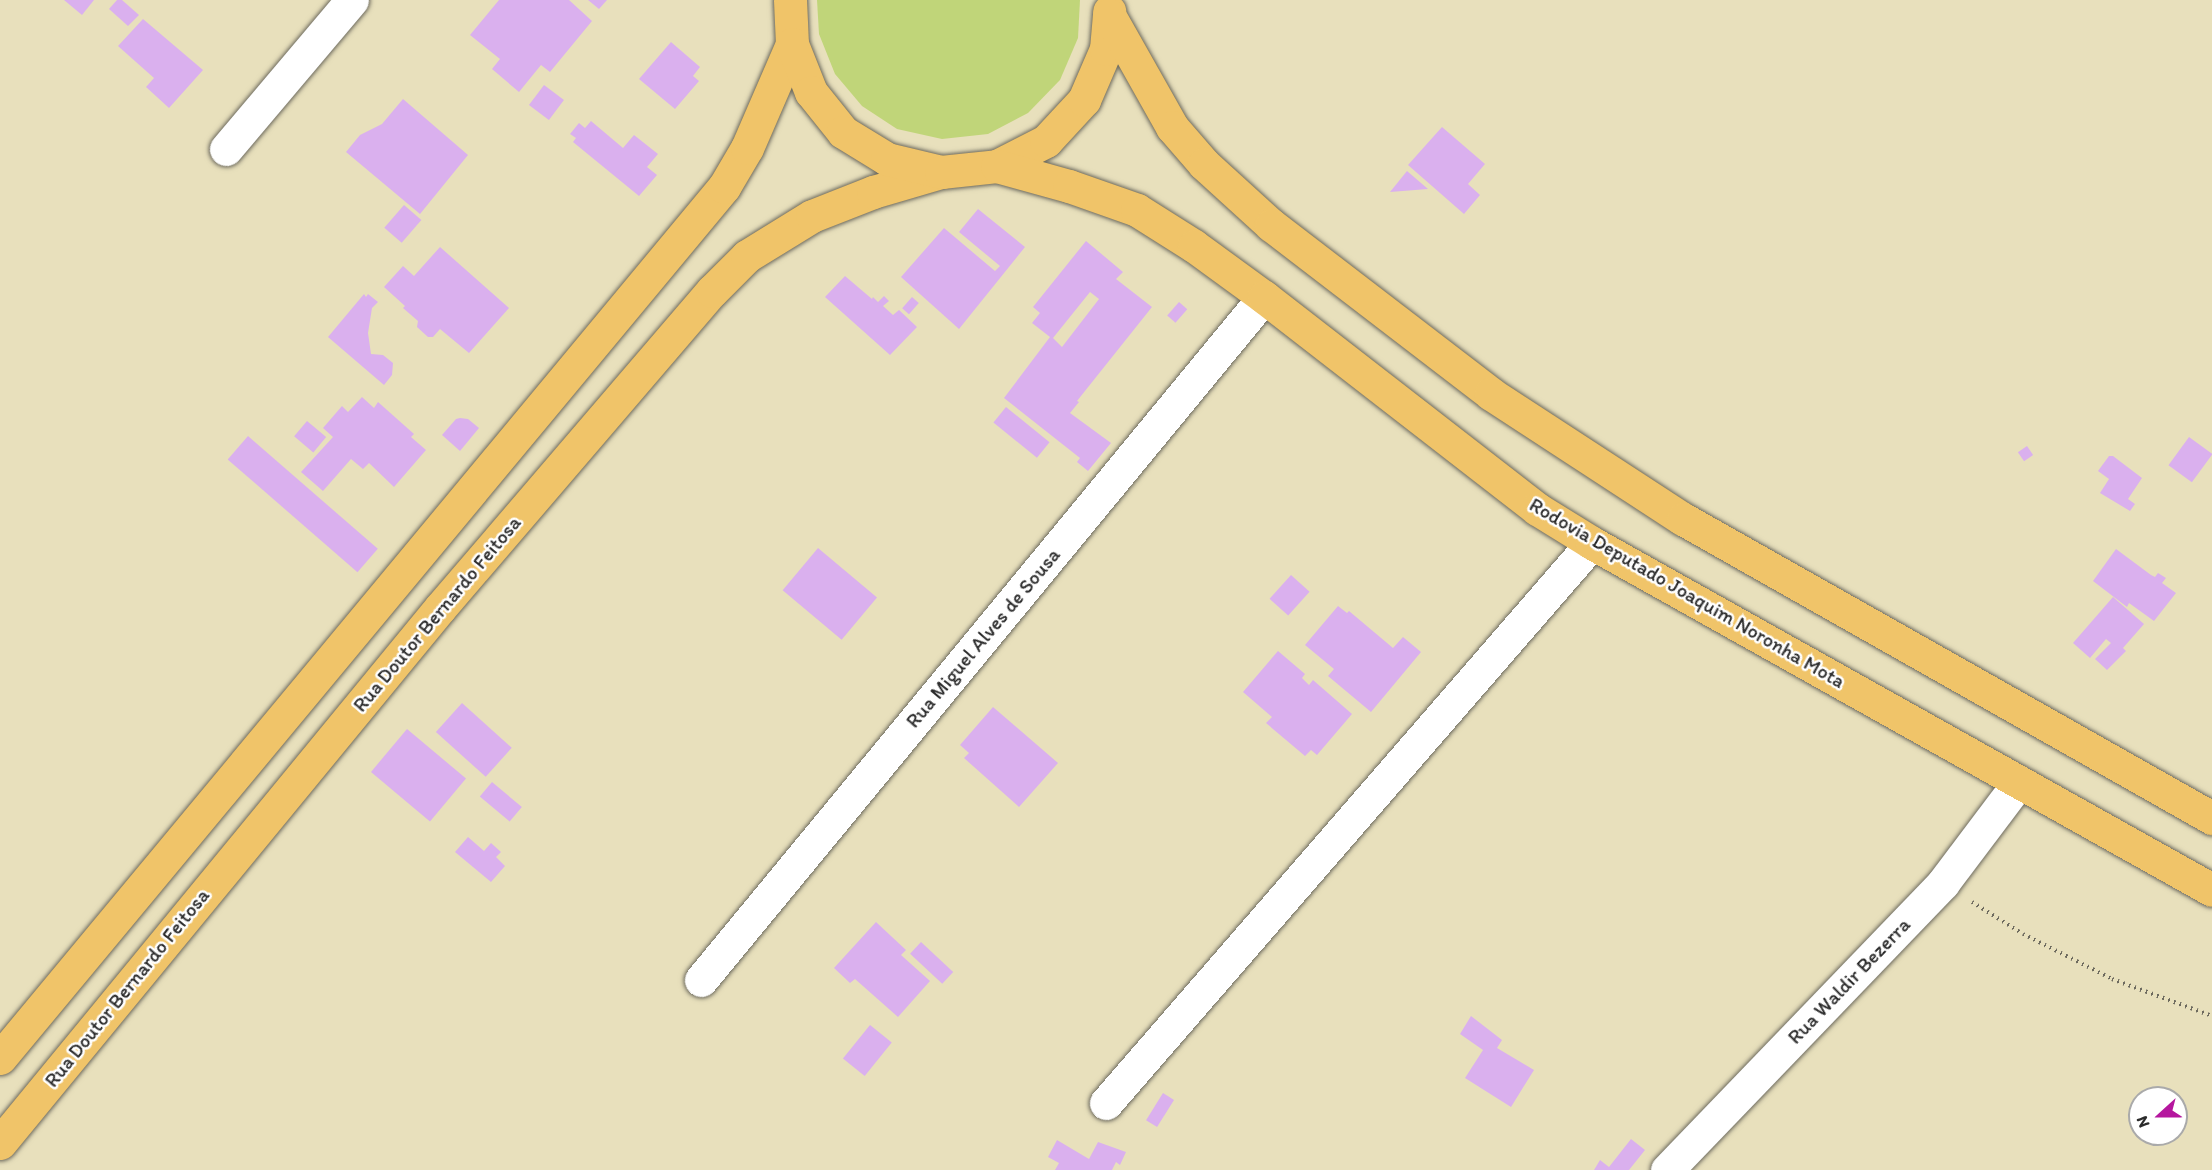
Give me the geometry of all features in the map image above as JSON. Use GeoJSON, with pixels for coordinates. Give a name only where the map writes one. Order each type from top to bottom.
{"type":"FeatureCollection","features":[{"type":"Feature","properties":{"kind":"main road"},"geometry":{"type":"LineString","coordinates":[[789,16],[811,92],[843,132],[887,159],[941,172],[997,166],[1046,141],[1084,100],[1106,49],[1109,8]]}},
{"type":"Feature","properties":{"kind":"main road"},"geometry":{"type":"LineString","coordinates":[[1109,8],[1172,127],[1204,164],[1271,225],[1491,394],[1683,519],[2212,818]]}},
{"type":"Feature","properties":{"kind":"main road"},"geometry":{"type":"LineString","coordinates":[[0,1058],[724,187],[747,148],[789,16]]}},
{"type":"Feature","properties":{"kind":"main road","name":"Rodovia Deputado Joaquim Noronha Mota"},"geometry":{"type":"LineString","coordinates":[[997,166],[1069,186],[1137,210],[1194,246],[1264,297],[1537,509],[1592,543],[2212,890]]}},
{"type":"Feature","properties":{"kind":"main road","name":"Rua Doutor Bernardo Feitosa"},"geometry":{"type":"LineString","coordinates":[[0,1143],[440,608],[711,291],[747,256],[812,216],[873,192],[941,172]]}},
{"type":"Feature","properties":{"kind":"street"},"geometry":{"type":"LineString","coordinates":[[226,149],[352,0]]}},
{"type":"Feature","properties":{"kind":"street","name":"Rua Miguel Alves de Sousa"},"geometry":{"type":"LineString","coordinates":[[701,980],[1264,297]]}},
{"type":"Feature","properties":{"kind":"street"},"geometry":{"type":"LineString","coordinates":[[1106,1103],[1592,543]]}},
{"type":"Feature","properties":{"kind":"street","name":"Rua Waldir Bezerra"},"geometry":{"type":"LineString","coordinates":[[1667,1170],[1943,883],[2019,782]]}},
{"type":"Feature","properties":{"kind":"path"},"geometry":{"type":"LineString","coordinates":[[1943,883],[2023,934],[2112,979],[2212,1016]]}},
{"type":"Feature","properties":{"kind":"green space"},"geometry":{"type":"Polygon","coordinates":[[[817,0],[1080,0],[1078,38],[1060,80],[1028,113],[988,134],[942,139],[897,129],[862,106],[835,74],[819,34],[817,0]]]}},
{"type":"Feature","properties":{"kind":"building"},"geometry":{"type":"Polygon","coordinates":[[[64,0],[94,0],[82,15],[64,0]]]}},
{"type":"Feature","properties":{"kind":"building"},"geometry":{"type":"Polygon","coordinates":[[[117,0],[122,0],[139,15],[128,26],[109,9],[117,0]]]}},
{"type":"Feature","properties":{"kind":"building"},"geometry":{"type":"Polygon","coordinates":[[[499,0],[569,0],[592,21],[550,72],[541,65],[519,92],[492,69],[500,59],[470,35],[499,0]]]}},
{"type":"Feature","properties":{"kind":"building"},"geometry":{"type":"Polygon","coordinates":[[[588,0],[607,0],[599,9],[588,0]]]}},
{"type":"Feature","properties":{"kind":"building"},"geometry":{"type":"Polygon","coordinates":[[[143,19],[203,70],[169,108],[146,87],[154,78],[118,46],[143,19]]]}},
{"type":"Feature","properties":{"kind":"building"},"geometry":{"type":"Polygon","coordinates":[[[671,42],[700,67],[693,76],[699,81],[675,109],[639,79],[671,42]]]}},
{"type":"Feature","properties":{"kind":"building"},"geometry":{"type":"Polygon","coordinates":[[[544,85],[564,100],[549,120],[529,105],[544,85]]]}},
{"type":"Feature","properties":{"kind":"building"},"geometry":{"type":"Polygon","coordinates":[[[403,99],[468,155],[420,214],[346,152],[360,135],[382,124],[403,99]]]}},
{"type":"Feature","properties":{"kind":"building"},"geometry":{"type":"Polygon","coordinates":[[[591,121],[623,148],[634,135],[658,154],[647,167],[657,175],[639,196],[573,142],[576,138],[570,134],[579,123],[585,128],[591,121]]]}},
{"type":"Feature","properties":{"kind":"building"},"geometry":{"type":"Polygon","coordinates":[[[1442,127],[1485,164],[1468,184],[1480,195],[1464,214],[1408,165],[1442,127]]]}},
{"type":"Feature","properties":{"kind":"building"},"geometry":{"type":"Polygon","coordinates":[[[1407,171],[1428,189],[1390,192],[1407,171]]]}},
{"type":"Feature","properties":{"kind":"building"},"geometry":{"type":"Polygon","coordinates":[[[404,205],[421,220],[402,243],[384,228],[404,205]]]}},
{"type":"Feature","properties":{"kind":"building"},"geometry":{"type":"Polygon","coordinates":[[[978,209],[1025,247],[959,329],[901,277],[944,228],[995,271],[1000,266],[959,232],[978,209]]]}},
{"type":"Feature","properties":{"kind":"building"},"geometry":{"type":"Polygon","coordinates":[[[1086,241],[1123,272],[1116,279],[1152,307],[1077,401],[1079,402],[1070,413],[1111,443],[1088,471],[1077,462],[1080,458],[1004,398],[1050,337],[1032,323],[1040,313],[1033,307],[1086,241]],[[1090,292],[1053,338],[1062,347],[1099,299],[1090,292]]]}},
{"type":"Feature","properties":{"kind":"building"},"geometry":{"type":"Polygon","coordinates":[[[440,247],[509,308],[469,353],[440,329],[433,337],[428,337],[417,327],[418,321],[403,308],[405,306],[384,287],[403,266],[414,276],[440,247]]]}},
{"type":"Feature","properties":{"kind":"building"},"geometry":{"type":"Polygon","coordinates":[[[845,276],[872,299],[873,297],[878,302],[884,296],[889,301],[883,306],[893,315],[899,310],[917,327],[890,355],[825,297],[845,276]]]}},
{"type":"Feature","properties":{"kind":"building"},"geometry":{"type":"Polygon","coordinates":[[[364,294],[366,297],[368,294],[378,302],[372,308],[368,333],[371,354],[383,355],[393,363],[392,375],[384,385],[328,337],[364,294]]]}},
{"type":"Feature","properties":{"kind":"building"},"geometry":{"type":"Polygon","coordinates":[[[912,297],[919,303],[909,314],[902,308],[912,297]]]}},
{"type":"Feature","properties":{"kind":"building"},"geometry":{"type":"Polygon","coordinates":[[[1179,302],[1187,309],[1175,323],[1167,316],[1179,302]]]}},
{"type":"Feature","properties":{"kind":"building"},"geometry":{"type":"Polygon","coordinates":[[[362,397],[374,408],[378,402],[414,434],[411,437],[426,450],[394,487],[369,463],[363,469],[351,459],[323,491],[301,472],[333,437],[323,428],[342,406],[348,412],[362,397]]]}},
{"type":"Feature","properties":{"kind":"building"},"geometry":{"type":"Polygon","coordinates":[[[1006,407],[1050,442],[1037,458],[993,423],[1006,407]]]}},
{"type":"Feature","properties":{"kind":"building"},"geometry":{"type":"Polygon","coordinates":[[[456,419],[468,419],[479,428],[460,451],[442,435],[456,419]]]}},
{"type":"Feature","properties":{"kind":"building"},"geometry":{"type":"Polygon","coordinates":[[[307,421],[326,437],[313,452],[294,436],[307,421]]]}},
{"type":"Feature","properties":{"kind":"building"},"geometry":{"type":"Polygon","coordinates":[[[248,436],[378,549],[357,572],[228,459],[248,436]]]}},
{"type":"Feature","properties":{"kind":"building"},"geometry":{"type":"Polygon","coordinates":[[[2189,437],[2212,454],[2192,482],[2168,465],[2189,437]]]}},
{"type":"Feature","properties":{"kind":"building"},"geometry":{"type":"Polygon","coordinates":[[[2027,446],[2033,455],[2024,461],[2018,452],[2027,446]]]}},
{"type":"Feature","properties":{"kind":"building"},"geometry":{"type":"Polygon","coordinates":[[[2109,456],[2113,456],[2142,478],[2128,499],[2135,504],[2130,511],[2100,493],[2109,479],[2098,471],[2109,456]]]}},
{"type":"Feature","properties":{"kind":"building"},"geometry":{"type":"Polygon","coordinates":[[[818,548],[877,597],[842,640],[783,590],[818,548]]]}},
{"type":"Feature","properties":{"kind":"building"},"geometry":{"type":"Polygon","coordinates":[[[2116,549],[2151,575],[2155,577],[2158,573],[2166,578],[2162,583],[2176,593],[2154,621],[2129,603],[2127,607],[2093,581],[2116,549]]]}},
{"type":"Feature","properties":{"kind":"building"},"geometry":{"type":"Polygon","coordinates":[[[1291,575],[1310,592],[1288,616],[1270,599],[1291,575]]]}},
{"type":"Feature","properties":{"kind":"building"},"geometry":{"type":"Polygon","coordinates":[[[2113,597],[2144,624],[2123,648],[2126,651],[2107,670],[2095,659],[2111,643],[2106,639],[2090,658],[2073,643],[2113,597]]]}},
{"type":"Feature","properties":{"kind":"building"},"geometry":{"type":"Polygon","coordinates":[[[1338,606],[1347,613],[1349,611],[1393,648],[1403,637],[1421,652],[1371,712],[1328,676],[1334,669],[1305,645],[1338,606]]]}},
{"type":"Feature","properties":{"kind":"building"},"geometry":{"type":"Polygon","coordinates":[[[1278,651],[1305,674],[1302,678],[1309,685],[1313,680],[1352,714],[1317,755],[1311,750],[1305,756],[1266,723],[1272,717],[1243,692],[1278,651]]]}},
{"type":"Feature","properties":{"kind":"building"},"geometry":{"type":"Polygon","coordinates":[[[462,703],[512,748],[486,777],[436,732],[462,703]]]}},
{"type":"Feature","properties":{"kind":"building"},"geometry":{"type":"Polygon","coordinates":[[[993,707],[1058,763],[1019,807],[964,758],[969,753],[960,745],[993,707]]]}},
{"type":"Feature","properties":{"kind":"building"},"geometry":{"type":"Polygon","coordinates":[[[407,729],[466,778],[430,821],[371,772],[407,729]]]}},
{"type":"Feature","properties":{"kind":"building"},"geometry":{"type":"Polygon","coordinates":[[[492,782],[522,807],[510,822],[480,797],[492,782]]]}},
{"type":"Feature","properties":{"kind":"building"},"geometry":{"type":"Polygon","coordinates":[[[468,837],[484,851],[491,843],[501,852],[496,857],[505,866],[491,882],[455,852],[468,837]]]}},
{"type":"Feature","properties":{"kind":"building"},"geometry":{"type":"Polygon","coordinates":[[[876,922],[906,950],[901,955],[930,981],[898,1017],[855,979],[850,983],[834,968],[876,922]]]}},
{"type":"Feature","properties":{"kind":"building"},"geometry":{"type":"Polygon","coordinates":[[[921,942],[953,972],[942,984],[910,954],[921,942]]]}},
{"type":"Feature","properties":{"kind":"building"},"geometry":{"type":"Polygon","coordinates":[[[1471,1016],[1502,1040],[1497,1048],[1534,1070],[1511,1107],[1465,1078],[1483,1050],[1460,1034],[1471,1016]]]}},
{"type":"Feature","properties":{"kind":"building"},"geometry":{"type":"Polygon","coordinates":[[[870,1025],[892,1043],[865,1076],[843,1058],[870,1025]]]}},
{"type":"Feature","properties":{"kind":"building"},"geometry":{"type":"Polygon","coordinates":[[[1163,1093],[1174,1100],[1157,1127],[1146,1120],[1163,1093]]]}},
{"type":"Feature","properties":{"kind":"building"},"geometry":{"type":"Polygon","coordinates":[[[1631,1139],[1645,1150],[1629,1170],[1594,1170],[1600,1160],[1609,1167],[1631,1139]]]}},
{"type":"Feature","properties":{"kind":"building"},"geometry":{"type":"Polygon","coordinates":[[[1057,1140],[1089,1159],[1098,1142],[1126,1152],[1120,1165],[1116,1162],[1112,1170],[1055,1170],[1059,1163],[1048,1157],[1057,1140]]]}}]}
